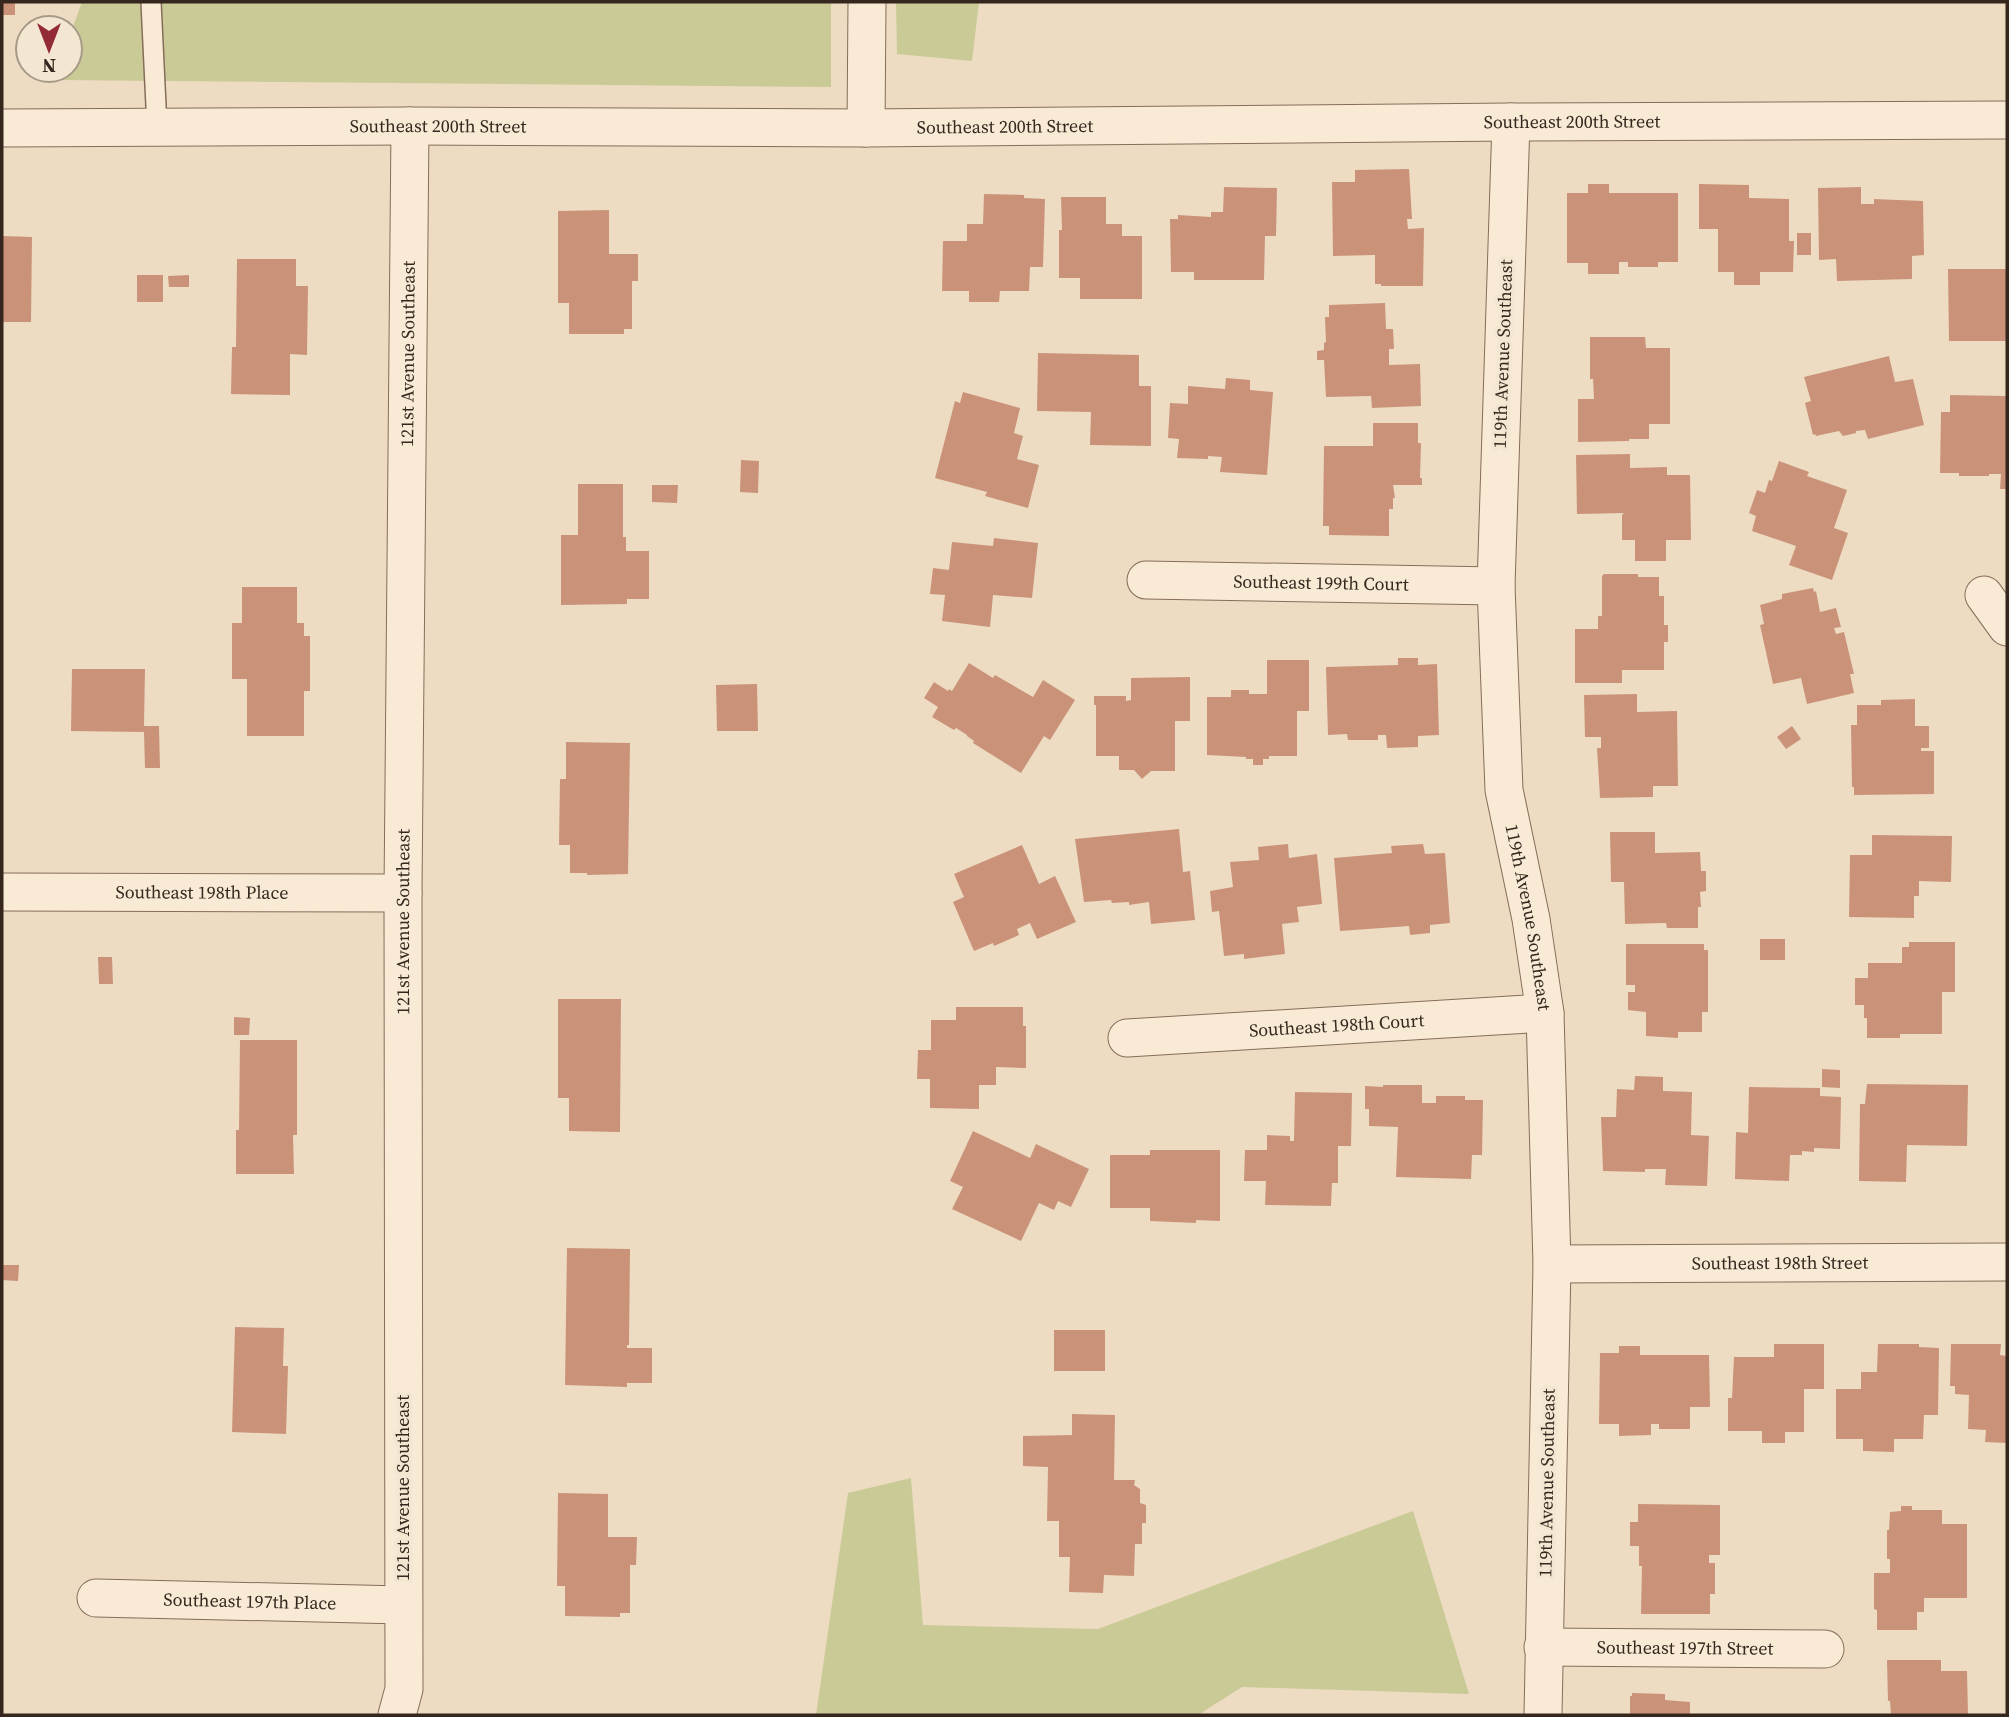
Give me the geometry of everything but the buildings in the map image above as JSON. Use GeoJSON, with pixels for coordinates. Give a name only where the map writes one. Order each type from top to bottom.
{"type":"FeatureCollection","features":[{"type":"Feature","properties":{"kind":"street"},"geometry":{"type":"LineString","coordinates":[[866,128],[867,2]]}},
{"type":"Feature","properties":{"kind":"street","name":"Southeast 200th Street"},"geometry":{"type":"LineString","coordinates":[[2,128],[866,128],[2007,120]]}},
{"type":"Feature","properties":{"kind":"street","name":"119th Avenue Southeast"},"geometry":{"type":"LineString","coordinates":[[1511,122],[1496,586],[1504,790],[1531,919],[1545,1013],[1552,1264],[1543,1715]]}},
{"type":"Feature","properties":{"kind":"street","name":"121st Avenue Southeast"},"geometry":{"type":"LineString","coordinates":[[397,1715],[404,1689],[403,893],[410,126]]}},
{"type":"Feature","properties":{"kind":"street","name":"Southeast 199th Court"},"geometry":{"type":"LineString","coordinates":[[1146,580],[1496,586]]}},
{"type":"Feature","properties":{"kind":"street"},"geometry":{"type":"LineString","coordinates":[[1984,596],[2007,627]]}},
{"type":"Feature","properties":{"kind":"street","name":"Southeast 198th Place"},"geometry":{"type":"LineString","coordinates":[[2,891],[403,893]]}},
{"type":"Feature","properties":{"kind":"street","name":"Southeast 198th Court"},"geometry":{"type":"LineString","coordinates":[[1127,1038],[1545,1013]]}},
{"type":"Feature","properties":{"kind":"street","name":"Southeast 198th Street"},"geometry":{"type":"LineString","coordinates":[[1552,1264],[2007,1262]]}},
{"type":"Feature","properties":{"kind":"street","name":"Southeast 197th Place"},"geometry":{"type":"LineString","coordinates":[[96,1598],[403,1605]]}},
{"type":"Feature","properties":{"kind":"street","name":"Southeast 197th Street"},"geometry":{"type":"LineString","coordinates":[[1543,1647],[1825,1649]]}},
{"type":"Feature","properties":{"kind":"lane"},"geometry":{"type":"LineString","coordinates":[[151,2],[157,127]]}},
{"type":"Feature","properties":{"kind":"green space"},"geometry":{"type":"Polygon","coordinates":[[[82,2],[831,2],[831,87],[84,80],[84,14],[78,14],[82,2]]]}},
{"type":"Feature","properties":{"kind":"green space"},"geometry":{"type":"Polygon","coordinates":[[[896,2],[979,2],[972,61],[897,54],[896,2]]]}},
{"type":"Feature","properties":{"kind":"green space"},"geometry":{"type":"Polygon","coordinates":[[[911,1478],[923,1625],[1098,1629],[1413,1511],[1469,1694],[1242,1687],[1198,1715],[816,1715],[848,1493],[911,1478]]]}}]}
